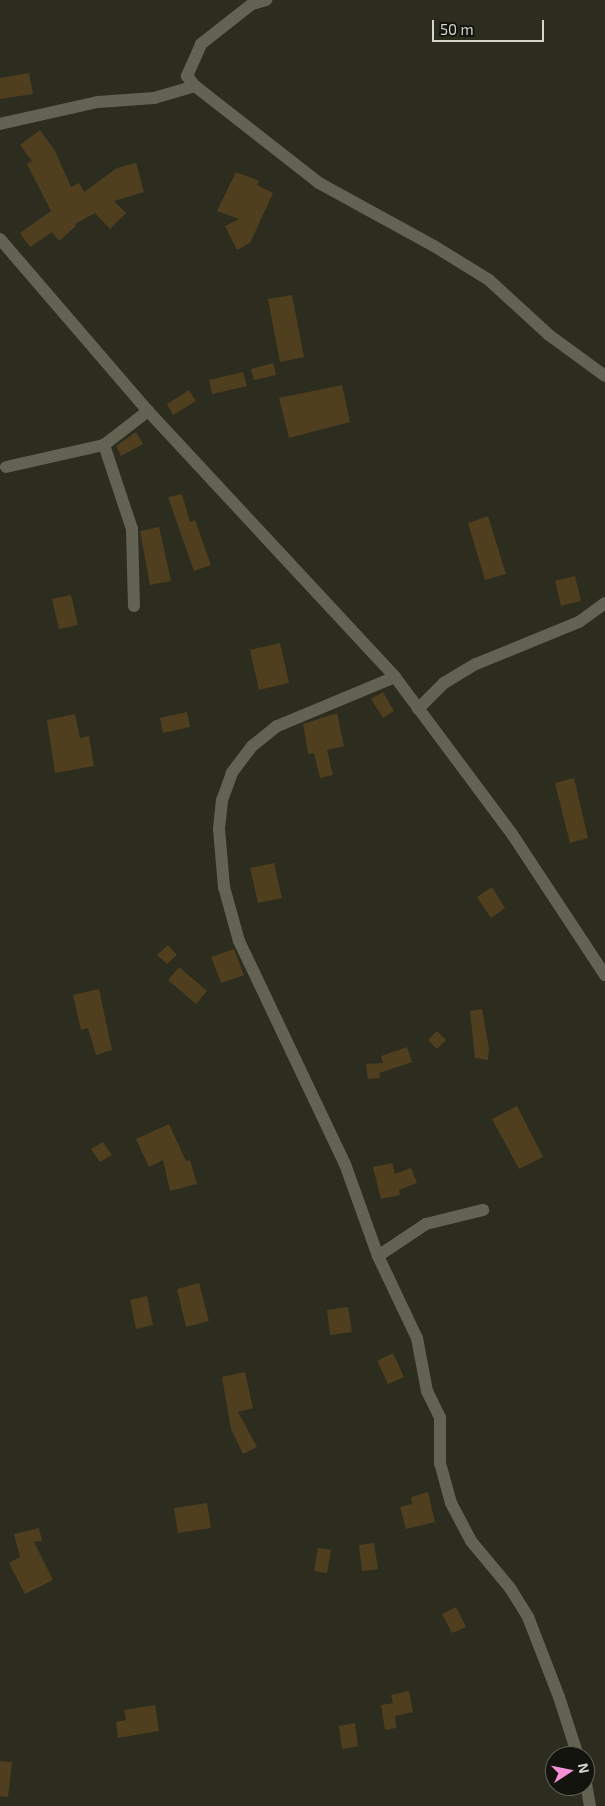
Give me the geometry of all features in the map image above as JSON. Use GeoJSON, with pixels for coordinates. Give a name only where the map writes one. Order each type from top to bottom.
{"type":"FeatureCollection","features":[{"type":"Feature","properties":{"kind":"street"},"geometry":{"type":"LineString","coordinates":[[266,0],[252,4],[201,44],[187,76],[195,86],[319,183],[434,246],[489,280],[549,335],[605,376]]}},
{"type":"Feature","properties":{"kind":"street"},"geometry":{"type":"LineString","coordinates":[[0,124],[98,102],[154,98],[195,86]]}},
{"type":"Feature","properties":{"kind":"street"},"geometry":{"type":"LineString","coordinates":[[0,239],[148,411],[395,677],[418,709],[459,759],[512,834],[605,975]]}},
{"type":"Feature","properties":{"kind":"street"},"geometry":{"type":"LineString","coordinates":[[6,467],[104,445],[148,411]]}},
{"type":"Feature","properties":{"kind":"street"},"geometry":{"type":"LineString","coordinates":[[104,445],[132,529],[134,606]]}},
{"type":"Feature","properties":{"kind":"street"},"geometry":{"type":"LineString","coordinates":[[418,709],[444,683],[476,664],[579,622],[605,603]]}},
{"type":"Feature","properties":{"kind":"street"},"geometry":{"type":"LineString","coordinates":[[395,677],[277,726],[252,746],[232,773],[222,800],[219,830],[224,887],[238,941],[345,1164],[378,1256],[417,1338],[427,1391],[440,1418],[440,1463],[450,1503],[470,1540],[510,1588],[528,1617],[553,1679],[575,1746]]}},
{"type":"Feature","properties":{"kind":"street"},"geometry":{"type":"LineString","coordinates":[[378,1256],[426,1224],[483,1210]]}},
{"type":"Feature","properties":{"kind":"building"},"geometry":{"type":"Polygon","coordinates":[[[29,73],[33,94],[0,99],[0,78],[29,73]]]}},
{"type":"Feature","properties":{"kind":"building"},"geometry":{"type":"Polygon","coordinates":[[[40,130],[55,151],[71,187],[79,183],[84,192],[117,168],[136,163],[144,192],[114,201],[126,213],[110,229],[95,213],[75,224],[76,226],[59,241],[52,232],[30,247],[20,233],[51,211],[27,164],[32,161],[20,145],[40,130]]]}},
{"type":"Feature","properties":{"kind":"building"},"geometry":{"type":"Polygon","coordinates":[[[236,172],[259,181],[257,185],[273,193],[250,243],[237,250],[225,226],[239,219],[217,211],[236,172]]]}},
{"type":"Feature","properties":{"kind":"building"},"geometry":{"type":"Polygon","coordinates":[[[292,295],[304,357],[280,362],[268,299],[292,295]]]}},
{"type":"Feature","properties":{"kind":"building"},"geometry":{"type":"Polygon","coordinates":[[[273,363],[276,375],[254,380],[251,369],[273,363]]]}},
{"type":"Feature","properties":{"kind":"building"},"geometry":{"type":"Polygon","coordinates":[[[243,372],[247,386],[212,394],[209,380],[243,372]]]}},
{"type":"Feature","properties":{"kind":"building"},"geometry":{"type":"Polygon","coordinates":[[[342,385],[350,422],[289,438],[279,398],[342,385]]]}},
{"type":"Feature","properties":{"kind":"building"},"geometry":{"type":"Polygon","coordinates":[[[189,390],[196,401],[173,415],[167,404],[189,390]]]}},
{"type":"Feature","properties":{"kind":"building"},"geometry":{"type":"Polygon","coordinates":[[[136,432],[143,444],[121,456],[116,446],[136,432]]]}},
{"type":"Feature","properties":{"kind":"building"},"geometry":{"type":"Polygon","coordinates":[[[182,494],[190,522],[195,520],[211,565],[194,571],[168,497],[182,494]]]}},
{"type":"Feature","properties":{"kind":"building"},"geometry":{"type":"Polygon","coordinates":[[[488,516],[506,574],[485,580],[468,523],[488,516]]]}},
{"type":"Feature","properties":{"kind":"building"},"geometry":{"type":"Polygon","coordinates":[[[159,527],[171,581],[150,585],[140,531],[159,527]]]}},
{"type":"Feature","properties":{"kind":"building"},"geometry":{"type":"Polygon","coordinates":[[[575,576],[581,601],[561,606],[555,581],[575,576]]]}},
{"type":"Feature","properties":{"kind":"building"},"geometry":{"type":"Polygon","coordinates":[[[71,595],[78,625],[59,629],[52,599],[71,595]]]}},
{"type":"Feature","properties":{"kind":"building"},"geometry":{"type":"Polygon","coordinates":[[[280,643],[289,683],[259,690],[250,650],[280,643]]]}},
{"type":"Feature","properties":{"kind":"building"},"geometry":{"type":"Polygon","coordinates":[[[383,692],[394,711],[383,718],[371,699],[383,692]]]}},
{"type":"Feature","properties":{"kind":"building"},"geometry":{"type":"Polygon","coordinates":[[[187,712],[190,727],[163,733],[160,718],[187,712]]]}},
{"type":"Feature","properties":{"kind":"building"},"geometry":{"type":"Polygon","coordinates":[[[337,713],[344,746],[327,750],[333,775],[320,778],[314,753],[308,754],[303,724],[337,713]]]}},
{"type":"Feature","properties":{"kind":"building"},"geometry":{"type":"Polygon","coordinates":[[[75,714],[80,738],[89,736],[94,766],[55,773],[47,720],[75,714]]]}},
{"type":"Feature","properties":{"kind":"building"},"geometry":{"type":"Polygon","coordinates":[[[574,778],[588,838],[570,843],[555,783],[574,778]]]}},
{"type":"Feature","properties":{"kind":"building"},"geometry":{"type":"Polygon","coordinates":[[[274,863],[282,898],[258,903],[250,868],[274,863]]]}},
{"type":"Feature","properties":{"kind":"building"},"geometry":{"type":"Polygon","coordinates":[[[492,887],[505,908],[491,918],[477,897],[492,887]]]}},
{"type":"Feature","properties":{"kind":"building"},"geometry":{"type":"Polygon","coordinates":[[[168,945],[177,955],[167,964],[157,955],[168,945]]]}},
{"type":"Feature","properties":{"kind":"building"},"geometry":{"type":"Polygon","coordinates":[[[234,949],[244,975],[221,983],[211,957],[234,949]]]}},
{"type":"Feature","properties":{"kind":"building"},"geometry":{"type":"Polygon","coordinates":[[[179,967],[207,991],[196,1004],[168,980],[179,967]]]}},
{"type":"Feature","properties":{"kind":"building"},"geometry":{"type":"Polygon","coordinates":[[[99,989],[112,1050],[96,1055],[88,1028],[81,1030],[73,995],[99,989]]]}},
{"type":"Feature","properties":{"kind":"building"},"geometry":{"type":"Polygon","coordinates":[[[482,1009],[489,1048],[488,1060],[475,1058],[470,1011],[482,1009]]]}},
{"type":"Feature","properties":{"kind":"building"},"geometry":{"type":"Polygon","coordinates":[[[437,1031],[446,1040],[437,1049],[428,1040],[437,1031]]]}},
{"type":"Feature","properties":{"kind":"building"},"geometry":{"type":"Polygon","coordinates":[[[407,1047],[412,1062],[379,1073],[380,1078],[368,1079],[366,1064],[383,1063],[381,1056],[407,1047]]]}},
{"type":"Feature","properties":{"kind":"building"},"geometry":{"type":"Polygon","coordinates":[[[517,1106],[543,1157],[519,1169],[492,1119],[517,1106]]]}},
{"type":"Feature","properties":{"kind":"building"},"geometry":{"type":"Polygon","coordinates":[[[169,1124],[186,1161],[190,1160],[197,1184],[170,1191],[163,1160],[149,1167],[136,1139],[169,1124]]]}},
{"type":"Feature","properties":{"kind":"building"},"geometry":{"type":"Polygon","coordinates":[[[103,1142],[112,1155],[100,1162],[91,1149],[103,1142]]]}},
{"type":"Feature","properties":{"kind":"building"},"geometry":{"type":"Polygon","coordinates":[[[392,1163],[395,1174],[411,1168],[417,1183],[399,1190],[400,1195],[381,1199],[373,1167],[392,1163]]]}},
{"type":"Feature","properties":{"kind":"building"},"geometry":{"type":"Polygon","coordinates":[[[199,1283],[209,1321],[186,1327],[177,1289],[199,1283]]]}},
{"type":"Feature","properties":{"kind":"building"},"geometry":{"type":"Polygon","coordinates":[[[147,1296],[153,1325],[136,1329],[130,1300],[147,1296]]]}},
{"type":"Feature","properties":{"kind":"building"},"geometry":{"type":"Polygon","coordinates":[[[348,1307],[352,1332],[330,1335],[327,1310],[348,1307]]]}},
{"type":"Feature","properties":{"kind":"building"},"geometry":{"type":"Polygon","coordinates":[[[393,1353],[404,1377],[388,1384],[377,1361],[393,1353]]]}},
{"type":"Feature","properties":{"kind":"building"},"geometry":{"type":"Polygon","coordinates":[[[245,1372],[253,1408],[238,1412],[257,1447],[243,1454],[231,1429],[222,1377],[245,1372]]]}},
{"type":"Feature","properties":{"kind":"building"},"geometry":{"type":"Polygon","coordinates":[[[428,1492],[435,1522],[406,1529],[400,1507],[412,1504],[411,1497],[428,1492]]]}},
{"type":"Feature","properties":{"kind":"building"},"geometry":{"type":"Polygon","coordinates":[[[207,1503],[211,1528],[178,1533],[174,1508],[207,1503]]]}},
{"type":"Feature","properties":{"kind":"building"},"geometry":{"type":"Polygon","coordinates":[[[39,1528],[42,1541],[34,1542],[53,1580],[25,1594],[9,1563],[20,1557],[14,1534],[39,1528]]]}},
{"type":"Feature","properties":{"kind":"building"},"geometry":{"type":"Polygon","coordinates":[[[374,1543],[378,1569],[362,1571],[359,1545],[374,1543]]]}},
{"type":"Feature","properties":{"kind":"building"},"geometry":{"type":"Polygon","coordinates":[[[318,1548],[331,1550],[327,1573],[314,1571],[318,1548]]]}},
{"type":"Feature","properties":{"kind":"building"},"geometry":{"type":"Polygon","coordinates":[[[456,1607],[466,1627],[452,1633],[442,1614],[456,1607]]]}},
{"type":"Feature","properties":{"kind":"building"},"geometry":{"type":"Polygon","coordinates":[[[409,1691],[413,1712],[395,1716],[396,1728],[385,1730],[381,1705],[393,1703],[391,1695],[409,1691]]]}},
{"type":"Feature","properties":{"kind":"building"},"geometry":{"type":"Polygon","coordinates":[[[155,1705],[159,1731],[118,1738],[116,1722],[126,1720],[124,1710],[155,1705]]]}},
{"type":"Feature","properties":{"kind":"building"},"geometry":{"type":"Polygon","coordinates":[[[355,1723],[358,1746],[342,1749],[339,1726],[355,1723]]]}},
{"type":"Feature","properties":{"kind":"building"},"geometry":{"type":"Polygon","coordinates":[[[0,1761],[12,1762],[8,1797],[0,1796],[0,1761]]]}}]}
